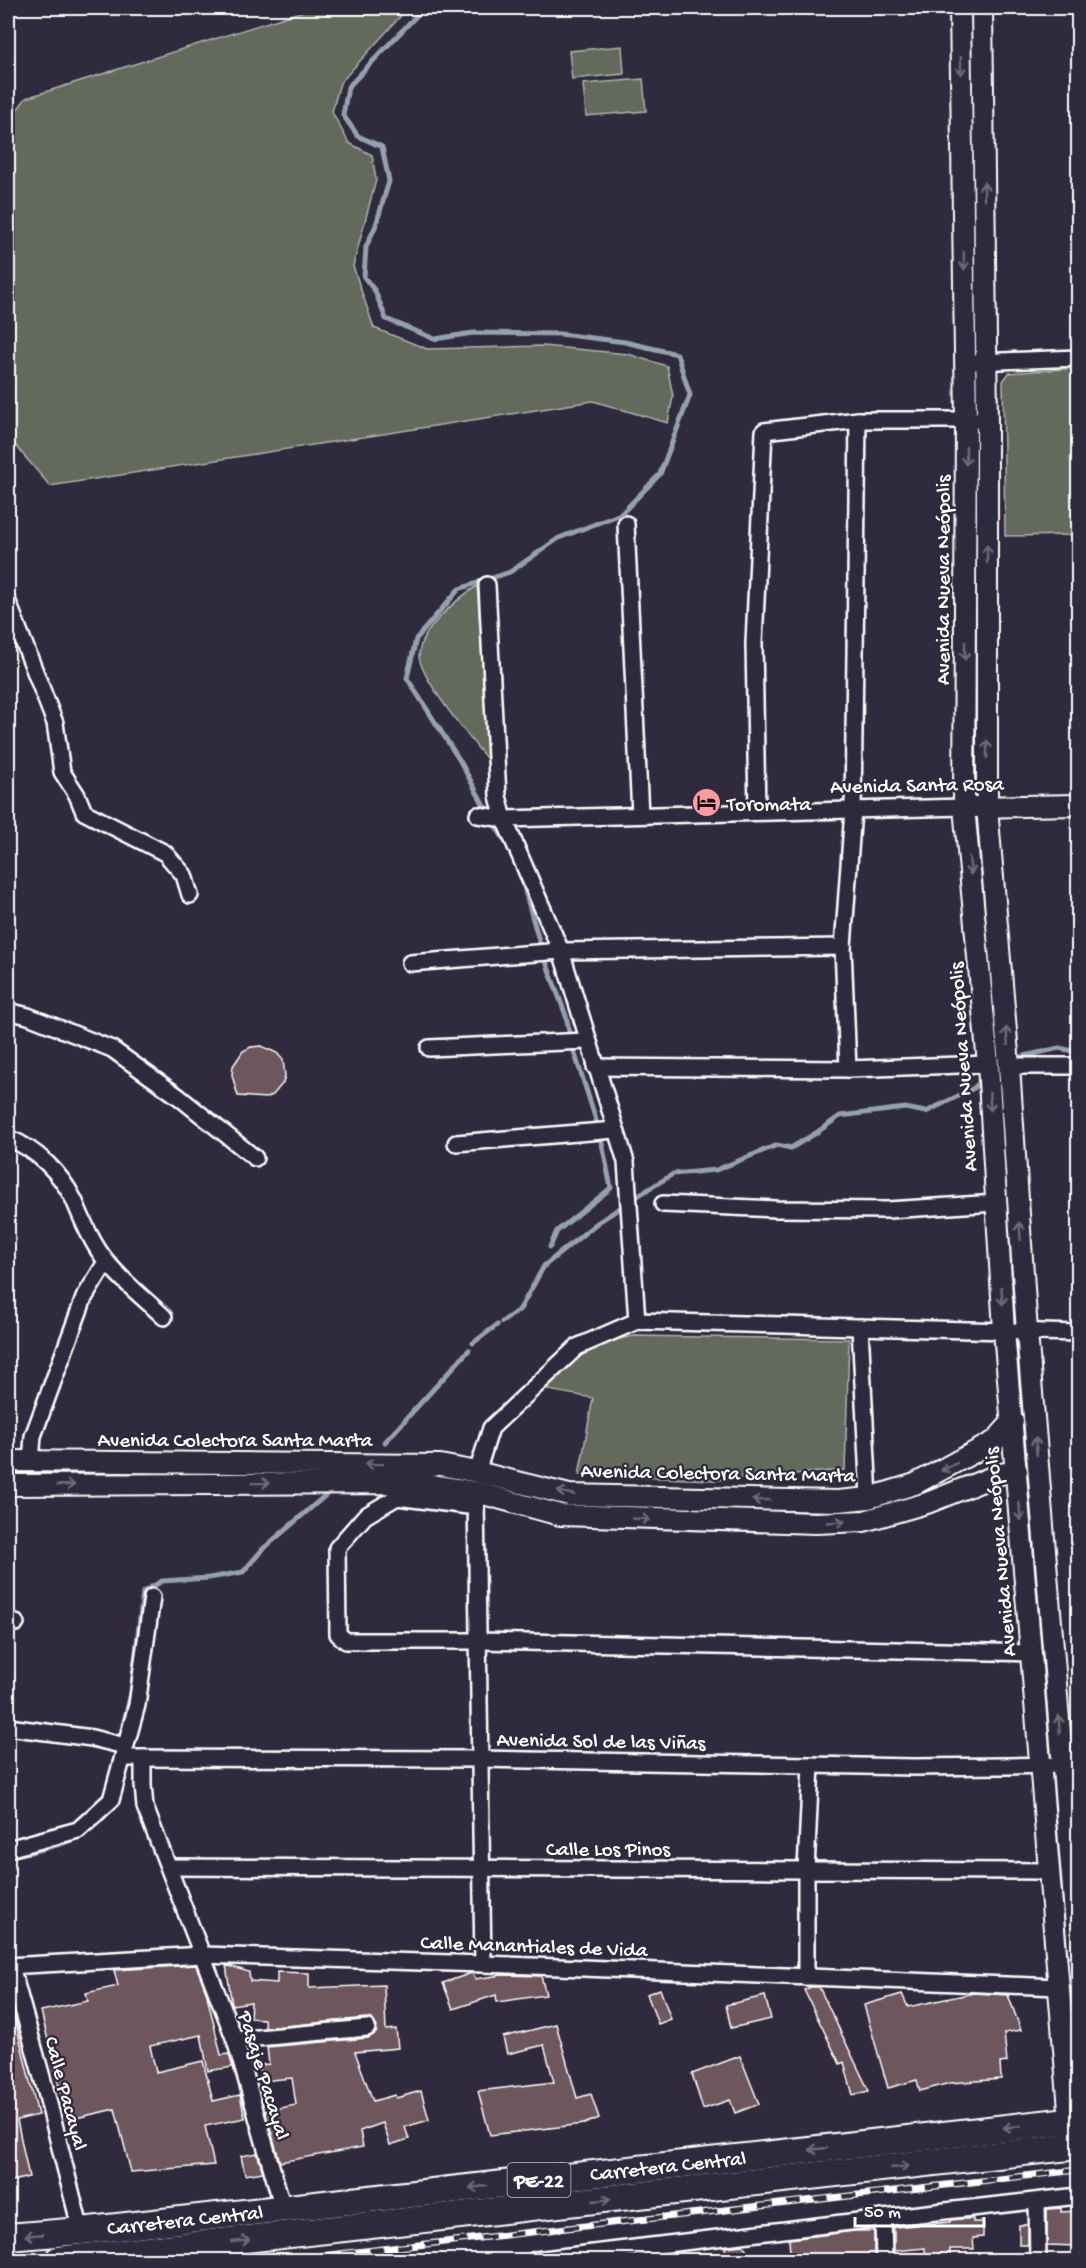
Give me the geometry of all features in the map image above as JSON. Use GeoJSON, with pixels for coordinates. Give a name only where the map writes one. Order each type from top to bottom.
{"type":"FeatureCollection","features":[{"type":"Feature","properties":{"kind":"highway","name":"Carretera Central"},"geometry":{"type":"LineString","coordinates":[[8,2237],[81,2231],[1074,2120]]}},
{"type":"Feature","properties":{"kind":"highway","name":"Carretera Central"},"geometry":{"type":"LineString","coordinates":[[58,2260],[1076,2147]]}},
{"type":"Feature","properties":{"kind":"street","name":"Avenida Nueva Neópolis"},"geometry":{"type":"LineString","coordinates":[[960,8],[966,362],[964,807],[988,1064],[1004,1331],[1048,1871],[1076,2147]]}},
{"type":"Feature","properties":{"kind":"street"},"geometry":{"type":"LineString","coordinates":[[982,8],[987,420],[987,807],[1010,1066],[1027,1332],[1071,1765],[1078,1950]]}},
{"type":"Feature","properties":{"kind":"street"},"geometry":{"type":"LineString","coordinates":[[965,330],[986,330]]}},
{"type":"Feature","properties":{"kind":"street"},"geometry":{"type":"LineString","coordinates":[[966,362],[1078,358]]}},
{"type":"Feature","properties":{"kind":"street"},"geometry":{"type":"LineString","coordinates":[[757,812],[754,643],[764,431],[858,420],[987,420]]}},
{"type":"Feature","properties":{"kind":"street"},"geometry":{"type":"LineString","coordinates":[[848,1069],[843,947],[853,810],[858,420]]}},
{"type":"Feature","properties":{"kind":"street"},"geometry":{"type":"LineString","coordinates":[[626,524],[640,815]]}},
{"type":"Feature","properties":{"kind":"street"},"geometry":{"type":"LineString","coordinates":[[487,585],[498,796],[504,819],[561,951],[626,1162],[637,1321]]}},
{"type":"Feature","properties":{"kind":"street"},"geometry":{"type":"LineString","coordinates":[[9,609],[55,723],[63,772],[84,812],[165,853],[184,875],[190,895]]}},
{"type":"Feature","properties":{"kind":"street","name":"Avenida Santa Rosa"},"geometry":{"type":"LineString","coordinates":[[478,815],[504,819],[1078,805]]}},
{"type":"Feature","properties":{"kind":"street"},"geometry":{"type":"LineString","coordinates":[[410,963],[561,951],[843,947]]}},
{"type":"Feature","properties":{"kind":"street"},"geometry":{"type":"LineString","coordinates":[[8,1011],[28,1016],[112,1049],[179,1097],[255,1158]]}},
{"type":"Feature","properties":{"kind":"street"},"geometry":{"type":"LineString","coordinates":[[429,1048],[588,1041]]}},
{"type":"Feature","properties":{"kind":"street"},"geometry":{"type":"LineString","coordinates":[[595,1067],[848,1069],[988,1064]]}},
{"type":"Feature","properties":{"kind":"street"},"geometry":{"type":"LineString","coordinates":[[1010,1066],[1078,1066]]}},
{"type":"Feature","properties":{"kind":"street"},"geometry":{"type":"LineString","coordinates":[[456,1143],[615,1130]]}},
{"type":"Feature","properties":{"kind":"street"},"geometry":{"type":"LineString","coordinates":[[8,1138],[25,1145],[54,1170],[72,1198],[106,1262],[164,1317]]}},
{"type":"Feature","properties":{"kind":"street"},"geometry":{"type":"LineString","coordinates":[[663,1204],[776,1209],[888,1210],[996,1203]]}},
{"type":"Feature","properties":{"kind":"street"},"geometry":{"type":"LineString","coordinates":[[31,1462],[33,1436],[80,1308],[106,1262]]}},
{"type":"Feature","properties":{"kind":"street"},"geometry":{"type":"LineString","coordinates":[[477,1472],[491,1428],[577,1347],[637,1321],[1078,1333]]}},
{"type":"Feature","properties":{"kind":"street"},"geometry":{"type":"LineString","coordinates":[[860,1327],[869,1498]]}},
{"type":"Feature","properties":{"kind":"street","name":"Avenida Colectora Santa Marta"},"geometry":{"type":"LineString","coordinates":[[8,1461],[440,1465],[569,1495],[838,1501],[869,1498],[915,1484],[995,1441],[1013,1421]]}},
{"type":"Feature","properties":{"kind":"street","name":"Avenida Colectora Santa Marta"},"geometry":{"type":"LineString","coordinates":[[8,1485],[420,1483],[476,1499],[560,1515],[815,1523],[864,1521],[927,1503],[991,1477],[1017,1471]]}},
{"type":"Feature","properties":{"kind":"street"},"geometry":{"type":"LineString","coordinates":[[483,1964],[482,1868],[478,1641],[476,1499],[397,1497],[365,1516],[337,1548],[338,1634],[346,1641],[478,1641],[1031,1653]]}},
{"type":"Feature","properties":{"kind":"street"},"geometry":{"type":"LineString","coordinates":[[8,1849],[78,1830],[111,1800],[137,1705],[152,1597]]}},
{"type":"Feature","properties":{"kind":"street","name":"Avenida Sol de las Viñas"},"geometry":{"type":"LineString","coordinates":[[8,1727],[92,1738],[143,1758],[480,1759],[914,1767],[1071,1765]]}},
{"type":"Feature","properties":{"kind":"street","name":"Pasaje Pacayal"},"geometry":{"type":"LineString","coordinates":[[143,1758],[145,1807],[235,2040],[283,2208]]}},
{"type":"Feature","properties":{"kind":"street"},"geometry":{"type":"LineString","coordinates":[[806,1977],[806,1870],[811,1765]]}},
{"type":"Feature","properties":{"kind":"street","name":"Calle Los Pinos"},"geometry":{"type":"LineString","coordinates":[[169,1867],[1048,1871]]}},
{"type":"Feature","properties":{"kind":"street","name":"Calle Manantiales de Vida"},"geometry":{"type":"LineString","coordinates":[[9,1966],[203,1955],[1059,1987]]}},
{"type":"Feature","properties":{"kind":"street","name":"Calle Pacayal"},"geometry":{"type":"LineString","coordinates":[[9,1966],[45,2088],[81,2231]]}},
{"type":"Feature","properties":{"kind":"street"},"geometry":{"type":"LineString","coordinates":[[235,2040],[367,2028]]}},
{"type":"Feature","properties":{"kind":"street"},"geometry":{"type":"LineString","coordinates":[[535,2260],[1078,2196]]}},
{"type":"Feature","properties":{"kind":"street"},"geometry":{"type":"LineString","coordinates":[[1037,2201],[1038,2260]]}},
{"type":"Feature","properties":{"kind":"street"},"geometry":{"type":"LineString","coordinates":[[883,2218],[884,2260]]}},
{"type":"Feature","properties":{"kind":"shaded area"},"geometry":{"type":"Polygon","coordinates":[[[1072,1589],[1078,1589],[1078,1724],[1072,1589]]]}},
{"type":"Feature","properties":{"kind":"green space"},"geometry":{"type":"Polygon","coordinates":[[[313,8],[408,8],[340,83],[332,112],[349,143],[372,155],[376,180],[353,266],[374,328],[427,349],[543,346],[628,354],[667,366],[673,396],[668,423],[593,401],[50,486],[8,437],[8,122],[26,98],[313,8]]]}},
{"type":"Feature","properties":{"kind":"green space"},"geometry":{"type":"Polygon","coordinates":[[[622,46],[624,74],[572,79],[569,51],[622,46]]]}},
{"type":"Feature","properties":{"kind":"green space"},"geometry":{"type":"Polygon","coordinates":[[[643,79],[646,111],[586,116],[583,84],[643,79]]]}},
{"type":"Feature","properties":{"kind":"green space"},"geometry":{"type":"Polygon","coordinates":[[[1078,368],[1078,535],[1005,536],[1003,381],[1009,373],[1078,368]]]}},
{"type":"Feature","properties":{"kind":"green space"},"geometry":{"type":"Polygon","coordinates":[[[477,586],[490,763],[437,694],[421,665],[419,655],[425,636],[432,626],[460,598],[477,586]]]}},
{"type":"Feature","properties":{"kind":"green space"},"geometry":{"type":"Polygon","coordinates":[[[634,1336],[849,1339],[845,1470],[715,1480],[579,1475],[593,1398],[548,1390],[549,1371],[588,1345],[634,1336]]]}},
{"type":"Feature","properties":{"kind":"building"},"geometry":{"type":"Polygon","coordinates":[[[261,1046],[277,1053],[283,1060],[285,1076],[283,1083],[273,1095],[266,1098],[238,1096],[232,1075],[233,1066],[243,1051],[261,1046]]]}},
{"type":"Feature","properties":{"kind":"building"},"geometry":{"type":"Polygon","coordinates":[[[196,1965],[206,1991],[221,2055],[229,2054],[233,2067],[208,2071],[201,2035],[150,2046],[156,2072],[203,2061],[213,2101],[240,2095],[245,2118],[205,2126],[214,2165],[131,2172],[115,2109],[67,2120],[41,2011],[88,2001],[86,1993],[118,1986],[114,1970],[196,1965]]]}},
{"type":"Feature","properties":{"kind":"building"},"geometry":{"type":"Polygon","coordinates":[[[226,1965],[249,1972],[250,1981],[277,1983],[277,1972],[309,1973],[309,1988],[384,1985],[386,2030],[396,2029],[398,2048],[355,2052],[373,2101],[421,2091],[429,2120],[405,2127],[409,2139],[390,2145],[383,2123],[360,2131],[363,2147],[280,2162],[265,2111],[296,2105],[292,2078],[261,2081],[259,2065],[269,2064],[267,2047],[368,2038],[376,2033],[377,2027],[372,2019],[366,2018],[265,2028],[264,2019],[250,2018],[251,2002],[232,2005],[226,1965]]]}},
{"type":"Feature","properties":{"kind":"building"},"geometry":{"type":"Polygon","coordinates":[[[472,1973],[475,1979],[502,1975],[541,1976],[546,1995],[497,2002],[496,1995],[453,2009],[443,1983],[472,1973]]]}},
{"type":"Feature","properties":{"kind":"building"},"geometry":{"type":"Polygon","coordinates":[[[819,1987],[869,2091],[853,2095],[844,2062],[840,2064],[804,1990],[819,1987]]]}},
{"type":"Feature","properties":{"kind":"building"},"geometry":{"type":"Polygon","coordinates":[[[660,1989],[671,2019],[658,2024],[647,1994],[660,1989]]]}},
{"type":"Feature","properties":{"kind":"building"},"geometry":{"type":"Polygon","coordinates":[[[974,1993],[1008,1995],[1021,2030],[1004,2033],[1007,2062],[1000,2063],[1001,2079],[950,2083],[920,2091],[917,2080],[888,2088],[864,2005],[902,1994],[908,2007],[974,1993]]]}},
{"type":"Feature","properties":{"kind":"building"},"geometry":{"type":"Polygon","coordinates":[[[765,1996],[771,2019],[731,2028],[726,2005],[765,1996]]]}},
{"type":"Feature","properties":{"kind":"building"},"geometry":{"type":"Polygon","coordinates":[[[8,2011],[13,2011],[38,2115],[17,2120],[29,2177],[8,2182],[8,2011]]]}},
{"type":"Feature","properties":{"kind":"building"},"geometry":{"type":"Polygon","coordinates":[[[556,2024],[577,2098],[591,2094],[599,2118],[584,2124],[490,2135],[478,2091],[554,2082],[544,2045],[507,2054],[503,2037],[556,2024]]]}},
{"type":"Feature","properties":{"kind":"building"},"geometry":{"type":"Polygon","coordinates":[[[740,2056],[759,2104],[735,2113],[730,2100],[703,2109],[692,2074],[740,2056]]]}},
{"type":"Feature","properties":{"kind":"building"},"geometry":{"type":"Polygon","coordinates":[[[257,2153],[263,2172],[245,2175],[241,2156],[257,2153]]]}},
{"type":"Feature","properties":{"kind":"building"},"geometry":{"type":"Polygon","coordinates":[[[1061,2208],[1061,2212],[1078,2211],[1078,2246],[1047,2245],[1047,2209],[1061,2208]]]}},
{"type":"Feature","properties":{"kind":"building"},"geometry":{"type":"Polygon","coordinates":[[[961,2219],[983,2222],[983,2237],[973,2238],[974,2249],[950,2249],[950,2260],[926,2260],[925,2248],[894,2251],[894,2227],[961,2219]]]}},
{"type":"Feature","properties":{"kind":"building"},"geometry":{"type":"Polygon","coordinates":[[[1019,2225],[1028,2225],[1028,2245],[1019,2245],[1019,2225]]]}},
{"type":"Feature","properties":{"kind":"building"},"geometry":{"type":"Polygon","coordinates":[[[874,2231],[874,2260],[799,2260],[799,2253],[790,2253],[789,2239],[874,2231]]]}},
{"type":"Feature","properties":{"kind":"building"},"geometry":{"type":"Polygon","coordinates":[[[743,2245],[747,2250],[747,2260],[726,2260],[725,2247],[743,2245]]]}},
{"type":"Feature","properties":{"kind":"waterway"},"geometry":{"type":"LineString","coordinates":[[422,8],[348,87],[343,115],[358,136],[382,147],[389,181],[376,225],[366,247],[364,277],[375,291],[386,319],[435,339],[473,333],[560,334],[625,342],[677,354],[690,395],[660,474],[621,514],[559,538],[510,572],[459,589],[416,639],[407,678],[460,761],[488,813]]}},
{"type":"Feature","properties":{"kind":"waterway"},"geometry":{"type":"LineString","coordinates":[[492,820],[511,851]]}},
{"type":"Feature","properties":{"kind":"waterway"},"geometry":{"type":"LineString","coordinates":[[520,873],[541,948],[566,1016],[570,1035]]}},
{"type":"Feature","properties":{"kind":"waterway"},"geometry":{"type":"LineString","coordinates":[[572,1045],[596,1120]]}},
{"type":"Feature","properties":{"kind":"waterway"},"geometry":{"type":"LineString","coordinates":[[1012,1059],[1059,1048],[1078,1052]]}},
{"type":"Feature","properties":{"kind":"waterway"},"geometry":{"type":"LineString","coordinates":[[636,1197],[673,1174],[716,1170],[777,1145],[791,1148],[840,1116],[905,1108],[926,1112],[974,1088],[983,1079]]}},
{"type":"Feature","properties":{"kind":"waterway"},"geometry":{"type":"LineString","coordinates":[[550,1247],[557,1231],[611,1188],[600,1133]]}},
{"type":"Feature","properties":{"kind":"waterway"},"geometry":{"type":"LineString","coordinates":[[502,1322],[520,1309],[544,1266],[597,1223],[623,1206]]}},
{"type":"Feature","properties":{"kind":"waterway"},"geometry":{"type":"LineString","coordinates":[[473,1343],[497,1325]]}},
{"type":"Feature","properties":{"kind":"waterway"},"geometry":{"type":"LineString","coordinates":[[385,1442],[469,1350]]}},
{"type":"Feature","properties":{"kind":"waterway"},"geometry":{"type":"LineString","coordinates":[[119,1741],[131,1693],[143,1592],[162,1581],[209,1578],[243,1572],[263,1549],[334,1488]]}},
{"type":"Feature","properties":{"kind":"waterway"},"geometry":{"type":"LineString","coordinates":[[8,1857],[64,1843],[77,1837],[100,1821],[109,1810]]}},
{"type":"Feature","properties":{"kind":"railway"},"geometry":{"type":"LineString","coordinates":[[286,2260],[1078,2170]]}},
{"type":"Feature","properties":{"kind":"place","name":"Toromata"},"geometry":{"type":"Point","coordinates":[706,803]}}]}
